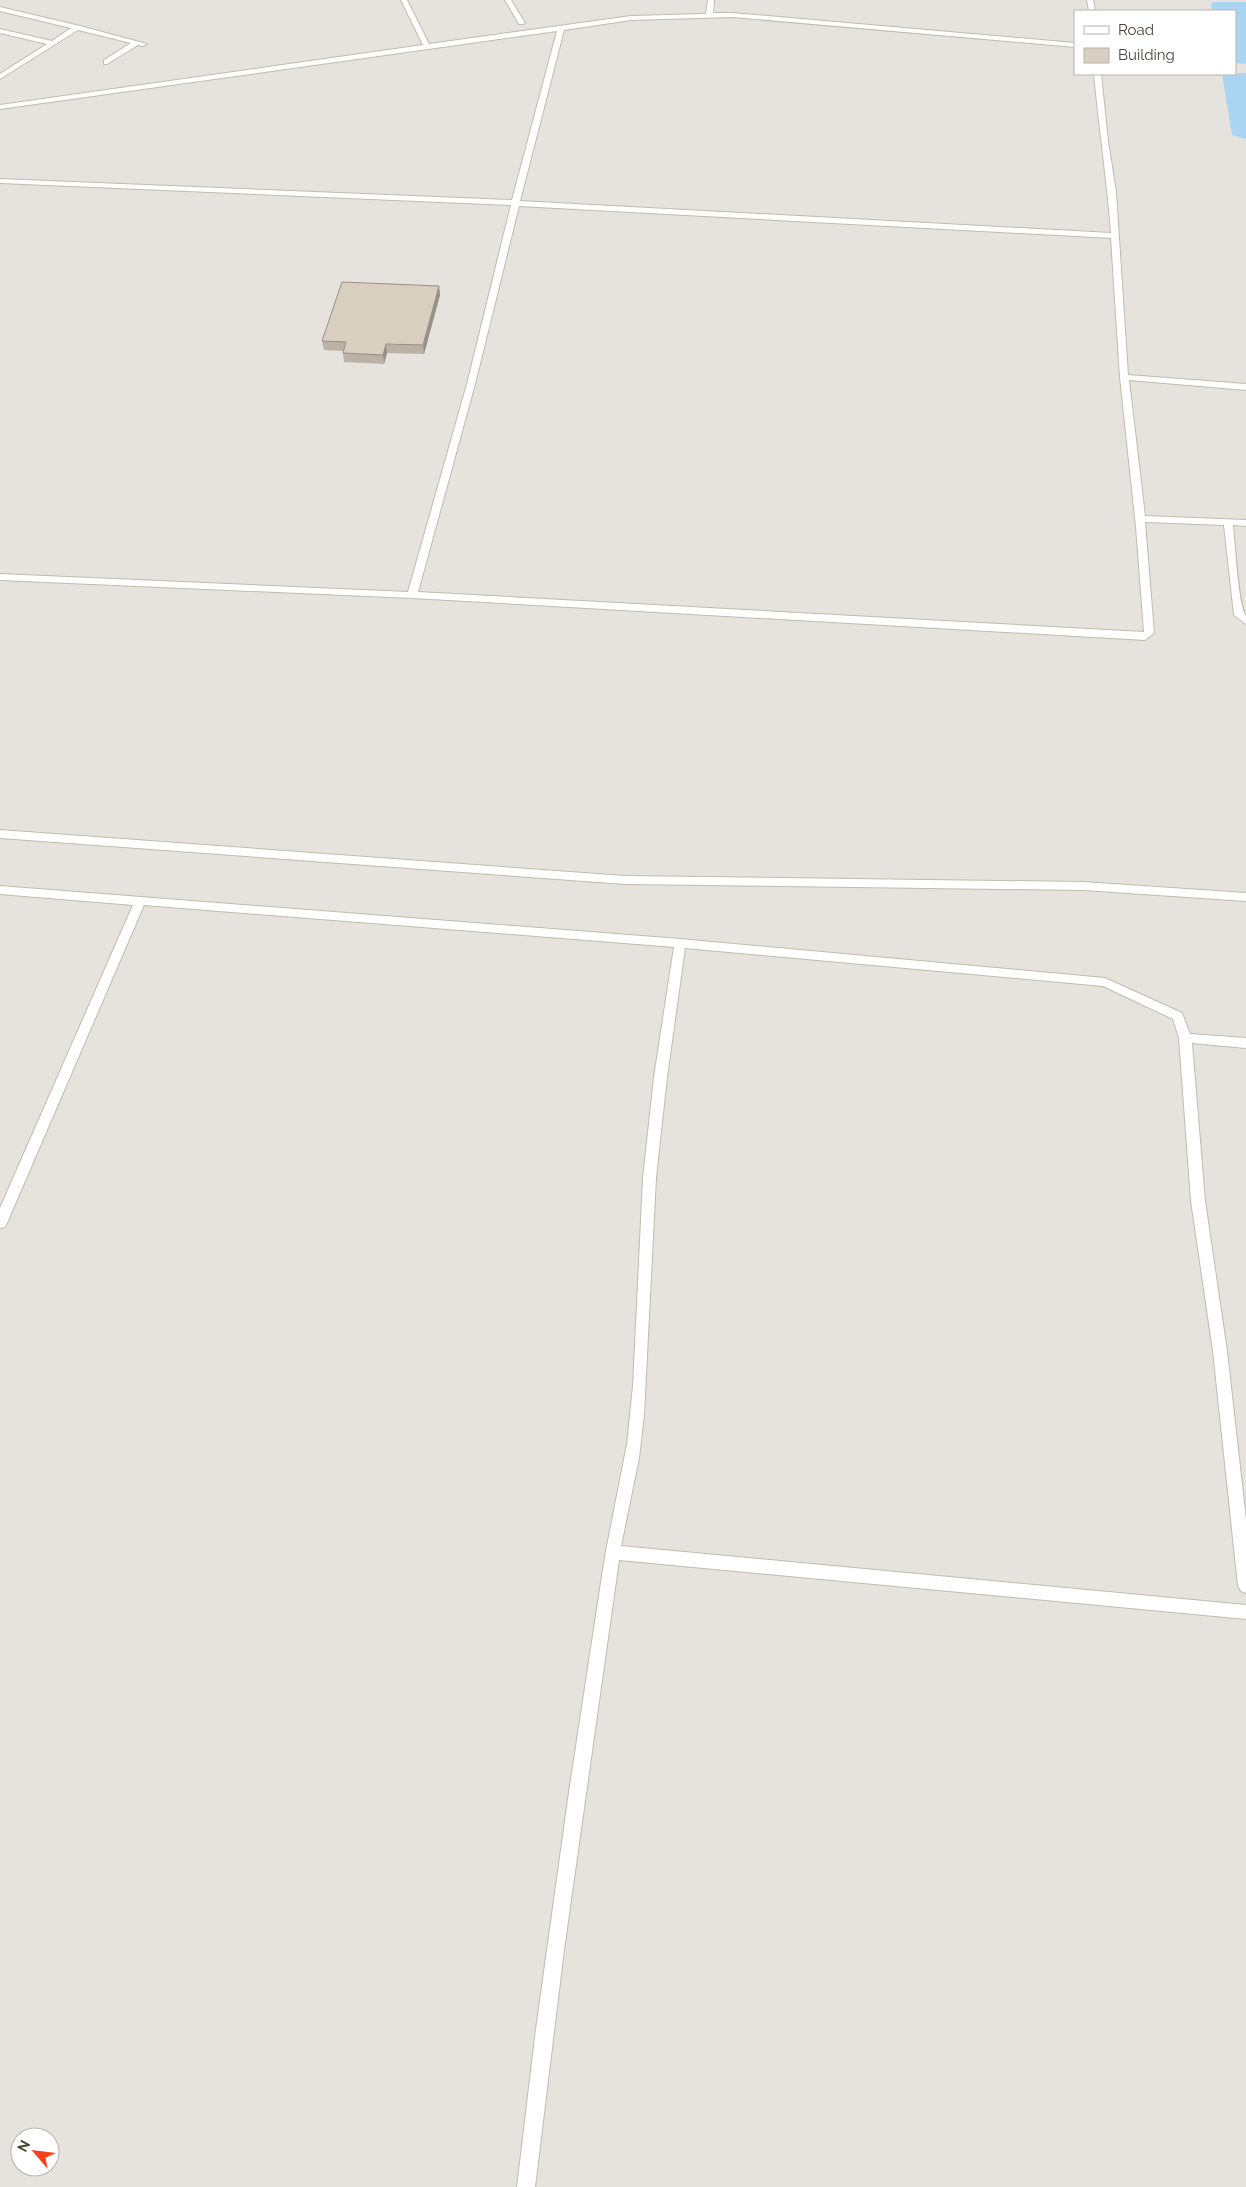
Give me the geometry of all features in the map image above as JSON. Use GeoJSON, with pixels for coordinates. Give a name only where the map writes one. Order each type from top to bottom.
{"type":"FeatureCollection","features":[{"type":"Feature","properties":{"kind":"street"},"geometry":{"type":"LineString","coordinates":[[404,0],[426,45]]}},
{"type":"Feature","properties":{"kind":"street"},"geometry":{"type":"LineString","coordinates":[[508,0],[521,23]]}},
{"type":"Feature","properties":{"kind":"street"},"geometry":{"type":"LineString","coordinates":[[708,15],[711,0]]}},
{"type":"Feature","properties":{"kind":"street"},"geometry":{"type":"LineString","coordinates":[[0,9],[140,43],[107,62]]}},
{"type":"Feature","properties":{"kind":"street"},"geometry":{"type":"LineString","coordinates":[[0,106],[426,45],[631,18],[708,15],[1074,45]]}},
{"type":"Feature","properties":{"kind":"street"},"geometry":{"type":"LineString","coordinates":[[0,77],[78,27]]}},
{"type":"Feature","properties":{"kind":"street"},"geometry":{"type":"LineString","coordinates":[[412,595],[471,384],[560,27]]}},
{"type":"Feature","properties":{"kind":"street"},"geometry":{"type":"LineString","coordinates":[[0,31],[53,43]]}},
{"type":"Feature","properties":{"kind":"street"},"geometry":{"type":"LineString","coordinates":[[0,577],[412,595],[1145,637],[1150,633],[1140,519],[1124,377],[1115,236],[1098,75]]}},
{"type":"Feature","properties":{"kind":"street"},"geometry":{"type":"LineString","coordinates":[[0,181],[515,203],[1115,236]]}},
{"type":"Feature","properties":{"kind":"street"},"geometry":{"type":"LineString","coordinates":[[1124,377],[1246,388]]}},
{"type":"Feature","properties":{"kind":"street"},"geometry":{"type":"LineString","coordinates":[[1140,519],[1246,523]]}},
{"type":"Feature","properties":{"kind":"street"},"geometry":{"type":"LineString","coordinates":[[1228,522],[1236,600],[1239,615],[1246,621]]}},
{"type":"Feature","properties":{"kind":"street"},"geometry":{"type":"LineString","coordinates":[[0,834],[625,880],[1083,886],[1246,897]]}},
{"type":"Feature","properties":{"kind":"street"},"geometry":{"type":"LineString","coordinates":[[0,890],[680,943],[1105,982],[1178,1016],[1185,1038],[1198,1201],[1220,1351],[1246,1586]]}},
{"type":"Feature","properties":{"kind":"street"},"geometry":{"type":"LineString","coordinates":[[0,1223],[140,902]]}},
{"type":"Feature","properties":{"kind":"street"},"geometry":{"type":"LineString","coordinates":[[526,2187],[542,2039],[613,1552],[633,1448],[641,1384],[646,1214],[650,1156],[680,943]]}},
{"type":"Feature","properties":{"kind":"street"},"geometry":{"type":"LineString","coordinates":[[1185,1038],[1246,1043]]}},
{"type":"Feature","properties":{"kind":"street"},"geometry":{"type":"LineString","coordinates":[[613,1552],[1246,1612]]}},
{"type":"Feature","properties":{"kind":"shaded area"},"geometry":{"type":"Polygon","coordinates":[[[0,0],[1246,0],[1246,2187],[0,2187],[0,0]]]}},
{"type":"Feature","properties":{"kind":"shaded area"},"geometry":{"type":"Polygon","coordinates":[[[1102,507],[1115,507],[1117,535],[1103,534],[1102,507]]]}},
{"type":"Feature","properties":{"kind":"water"},"geometry":{"type":"Polygon","coordinates":[[[1246,2],[1246,64],[1236,63],[1236,10],[1212,10],[1211,3],[1246,2]]]}},
{"type":"Feature","properties":{"kind":"water"},"geometry":{"type":"Polygon","coordinates":[[[1236,73],[1246,73],[1246,139],[1232,135],[1222,75],[1236,75],[1236,73]]]}},
{"type":"Feature","properties":{"kind":"building"},"geometry":{"type":"Polygon","coordinates":[[[342,282],[439,286],[423,345],[386,344],[383,355],[343,353],[346,342],[322,341],[342,282]]]}}]}
